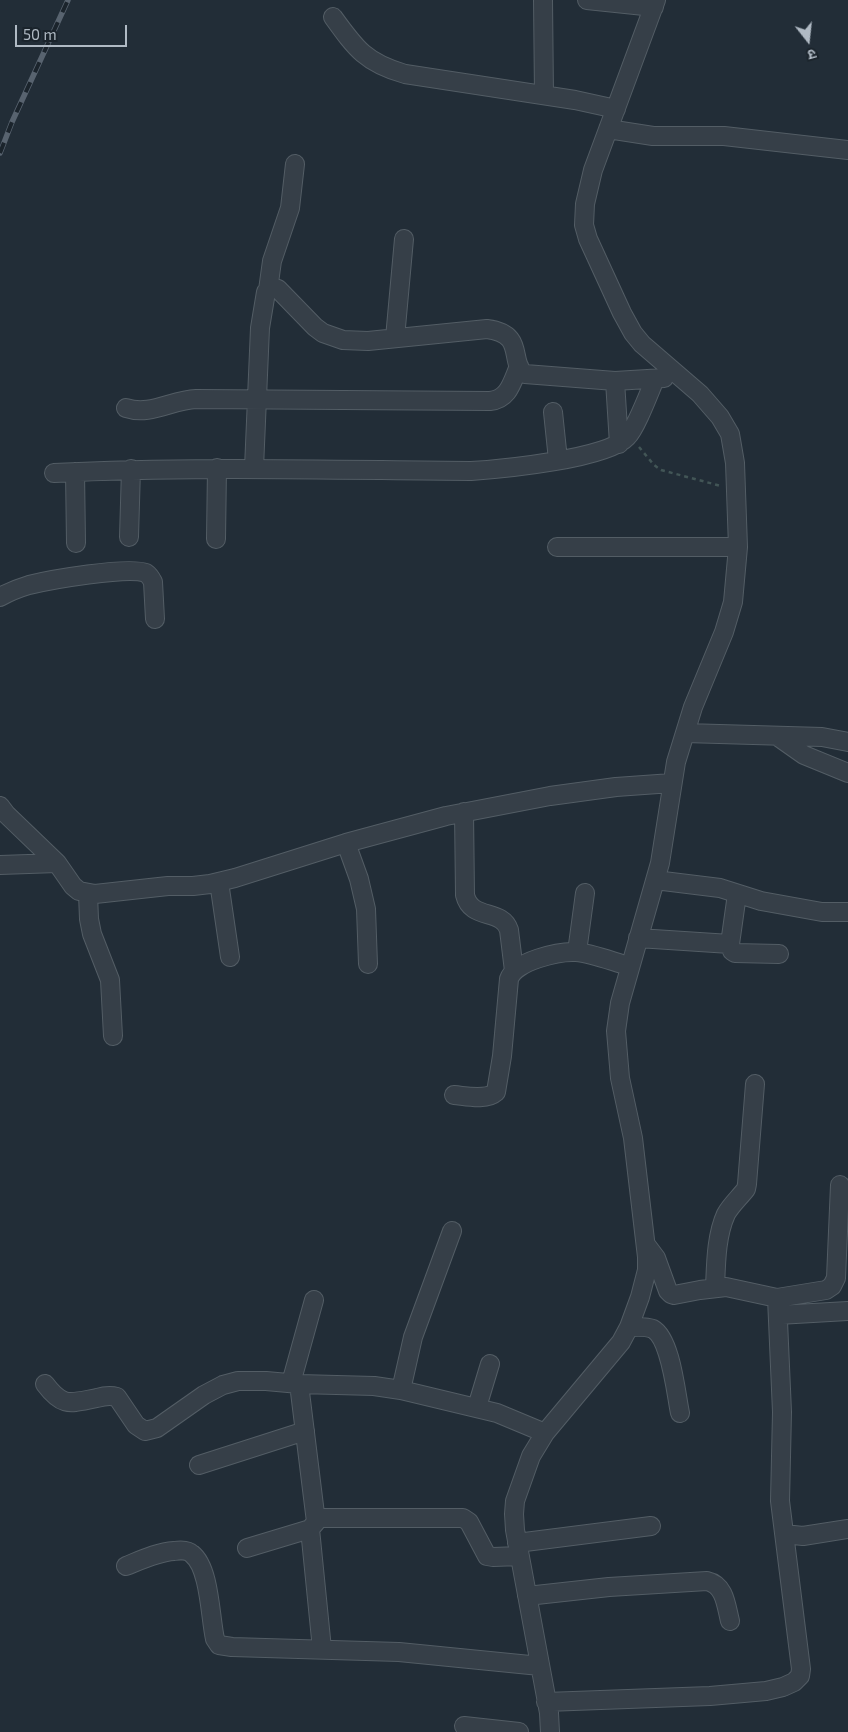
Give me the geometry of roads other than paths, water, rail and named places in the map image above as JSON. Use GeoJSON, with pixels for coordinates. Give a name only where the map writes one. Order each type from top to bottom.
{"type":"FeatureCollection","features":[{"type":"Feature","properties":{"kind":"street"},"geometry":{"type":"LineString","coordinates":[[543,0],[544,95]]}},
{"type":"Feature","properties":{"kind":"street"},"geometry":{"type":"LineString","coordinates":[[550,1732],[540,1666],[518,1550],[514,1514],[515,1501],[531,1456],[545,1433],[615,1349],[629,1327],[644,1281],[646,1270],[645,1244],[633,1138],[620,1078],[616,1031],[620,1003],[629,966],[655,880],[666,830],[676,762],[692,707],[724,632],[733,602],[738,547],[737,491],[730,434],[720,417],[705,400],[642,344],[633,333],[588,239],[584,224],[593,170],[655,3],[587,0]]}},
{"type":"Feature","properties":{"kind":"street"},"geometry":{"type":"LineString","coordinates":[[333,17],[363,55],[378,65],[392,70],[405,74],[544,95],[616,109]]}},
{"type":"Feature","properties":{"kind":"street"},"geometry":{"type":"LineString","coordinates":[[608,129],[653,136],[724,136],[848,150]]}},
{"type":"Feature","properties":{"kind":"street"},"geometry":{"type":"LineString","coordinates":[[254,468],[260,328],[272,261],[290,208],[295,164]]}},
{"type":"Feature","properties":{"kind":"street"},"geometry":{"type":"LineString","coordinates":[[395,338],[404,239]]}},
{"type":"Feature","properties":{"kind":"street"},"geometry":{"type":"LineString","coordinates":[[268,290],[272,287],[278,289],[307,320],[323,332],[343,340],[355,341],[487,329],[497,330],[510,340],[519,366],[523,373],[528,375],[615,381],[679,377]]}},
{"type":"Feature","properties":{"kind":"street"},"geometry":{"type":"LineString","coordinates":[[126,408],[140,411],[155,409],[188,399],[497,400],[507,393],[519,366]]}},
{"type":"Feature","properties":{"kind":"street"},"geometry":{"type":"LineString","coordinates":[[54,473],[131,469],[217,468],[471,471],[505,469],[598,452],[624,439],[655,379]]}},
{"type":"Feature","properties":{"kind":"street"},"geometry":{"type":"LineString","coordinates":[[615,381],[624,439]]}},
{"type":"Feature","properties":{"kind":"street"},"geometry":{"type":"LineString","coordinates":[[553,412],[558,460]]}},
{"type":"Feature","properties":{"kind":"street"},"geometry":{"type":"LineString","coordinates":[[216,539],[217,468]]}},
{"type":"Feature","properties":{"kind":"street"},"geometry":{"type":"LineString","coordinates":[[129,537],[131,469]]}},
{"type":"Feature","properties":{"kind":"street"},"geometry":{"type":"LineString","coordinates":[[75,472],[76,543]]}},
{"type":"Feature","properties":{"kind":"street"},"geometry":{"type":"LineString","coordinates":[[557,547],[738,547]]}},
{"type":"Feature","properties":{"kind":"street"},"geometry":{"type":"LineString","coordinates":[[0,597],[28,586],[57,579],[108,573],[146,573],[153,582],[154,620]]}},
{"type":"Feature","properties":{"kind":"street"},"geometry":{"type":"LineString","coordinates":[[685,733],[822,737],[848,742]]}},
{"type":"Feature","properties":{"kind":"street"},"geometry":{"type":"LineString","coordinates":[[777,736],[804,755],[848,773]]}},
{"type":"Feature","properties":{"kind":"street"},"geometry":{"type":"LineString","coordinates":[[0,806],[57,863],[73,886],[88,894],[95,894],[219,882],[346,843],[464,812],[550,796],[616,787],[672,783]]}},
{"type":"Feature","properties":{"kind":"street"},"geometry":{"type":"LineString","coordinates":[[464,812],[465,895],[472,908],[506,922],[509,930],[514,971]]}},
{"type":"Feature","properties":{"kind":"street"},"geometry":{"type":"LineString","coordinates":[[346,843],[359,879],[366,909],[368,964]]}},
{"type":"Feature","properties":{"kind":"street"},"geometry":{"type":"LineString","coordinates":[[0,865],[57,863]]}},
{"type":"Feature","properties":{"kind":"street"},"geometry":{"type":"LineString","coordinates":[[655,880],[720,888],[761,902],[822,912],[848,912]]}},
{"type":"Feature","properties":{"kind":"street"},"geometry":{"type":"LineString","coordinates":[[219,882],[230,957]]}},
{"type":"Feature","properties":{"kind":"street"},"geometry":{"type":"LineString","coordinates":[[577,952],[586,893]]}},
{"type":"Feature","properties":{"kind":"street"},"geometry":{"type":"LineString","coordinates":[[88,894],[92,934],[110,980],[113,1036]]}},
{"type":"Feature","properties":{"kind":"street"},"geometry":{"type":"LineString","coordinates":[[737,894],[730,944],[731,950],[735,952],[779,954]]}},
{"type":"Feature","properties":{"kind":"street"},"geometry":{"type":"LineString","coordinates":[[638,938],[730,944]]}},
{"type":"Feature","properties":{"kind":"street"},"geometry":{"type":"LineString","coordinates":[[454,1095],[484,1097],[493,1095],[496,1092],[502,1056],[509,984],[511,974],[514,971],[534,961],[555,954],[577,952],[629,966]]}},
{"type":"Feature","properties":{"kind":"street"},"geometry":{"type":"LineString","coordinates":[[715,1288],[717,1254],[726,1214],[746,1189],[747,1184],[755,1084]]}},
{"type":"Feature","properties":{"kind":"street"},"geometry":{"type":"LineString","coordinates":[[777,1306],[826,1290],[835,1282],[840,1185]]}},
{"type":"Feature","properties":{"kind":"street"},"geometry":{"type":"LineString","coordinates":[[401,1390],[412,1337],[452,1231]]}},
{"type":"Feature","properties":{"kind":"street"},"geometry":{"type":"LineString","coordinates":[[645,1244],[656,1258],[671,1294],[678,1295],[715,1288],[738,1289],[777,1306],[848,1311]]}},
{"type":"Feature","properties":{"kind":"street"},"geometry":{"type":"LineString","coordinates":[[314,1300],[295,1384],[305,1431],[322,1649]]}},
{"type":"Feature","properties":{"kind":"street"},"geometry":{"type":"LineString","coordinates":[[546,1702],[710,1696],[766,1691],[783,1687],[794,1682],[800,1676],[801,1669],[780,1501],[782,1412],[777,1306]]}},
{"type":"Feature","properties":{"kind":"street"},"geometry":{"type":"LineString","coordinates":[[629,1327],[653,1330],[662,1339],[668,1354],[680,1413]]}},
{"type":"Feature","properties":{"kind":"street"},"geometry":{"type":"LineString","coordinates":[[477,1407],[490,1364]]}},
{"type":"Feature","properties":{"kind":"street"},"geometry":{"type":"LineString","coordinates":[[45,1384],[54,1396],[64,1401],[80,1401],[108,1396],[117,1397],[136,1425],[141,1429],[149,1431],[157,1428],[204,1395],[223,1385],[238,1381],[266,1381],[295,1384],[374,1386],[401,1390],[456,1404],[477,1407],[517,1420],[545,1433]]}},
{"type":"Feature","properties":{"kind":"street"},"geometry":{"type":"LineString","coordinates":[[199,1465],[305,1431]]}},
{"type":"Feature","properties":{"kind":"street"},"geometry":{"type":"LineString","coordinates":[[247,1548],[313,1524],[463,1518],[469,1522],[487,1556],[493,1557],[518,1550],[651,1526]]}},
{"type":"Feature","properties":{"kind":"street"},"geometry":{"type":"LineString","coordinates":[[784,1534],[803,1536],[848,1529]]}},
{"type":"Feature","properties":{"kind":"street"},"geometry":{"type":"LineString","coordinates":[[126,1566],[173,1550],[194,1554],[202,1568],[210,1602],[214,1633],[219,1645],[254,1648],[399,1652],[540,1666]]}},
{"type":"Feature","properties":{"kind":"street"},"geometry":{"type":"LineString","coordinates":[[527,1596],[610,1587],[707,1581],[714,1582],[719,1586],[730,1621]]}},
{"type":"Feature","properties":{"kind":"street"},"geometry":{"type":"LineString","coordinates":[[464,1726],[519,1732]]}},
{"type":"Feature","properties":{"kind":"railway"},"geometry":{"type":"LineString","coordinates":[[0,153],[12,122],[68,0]]}}]}
